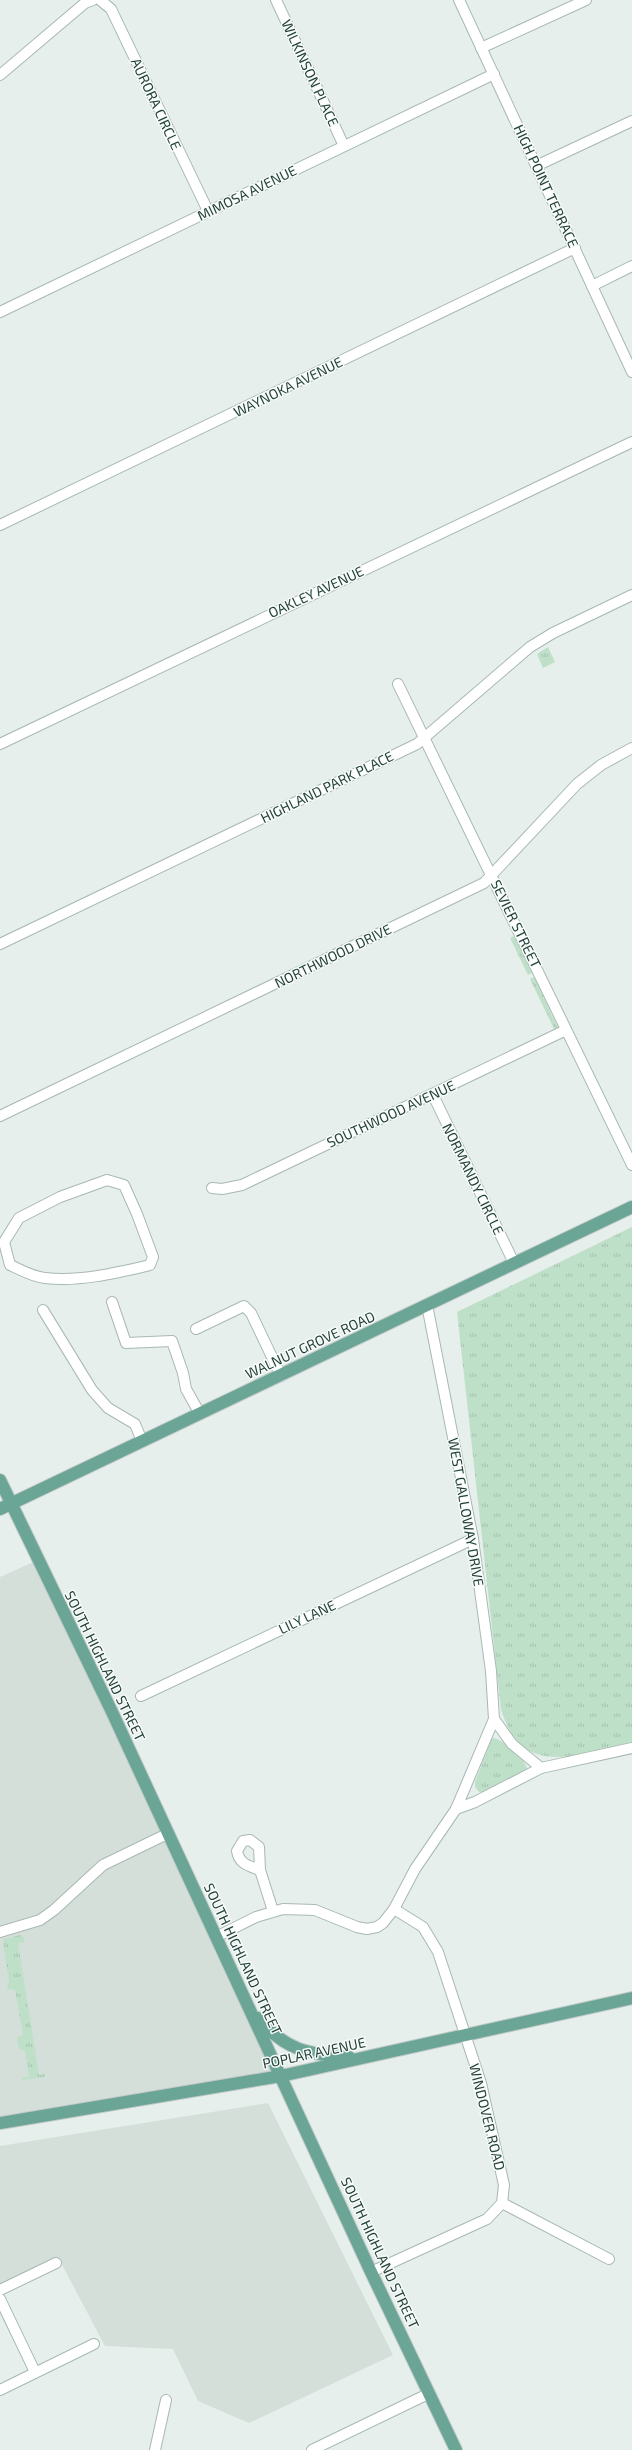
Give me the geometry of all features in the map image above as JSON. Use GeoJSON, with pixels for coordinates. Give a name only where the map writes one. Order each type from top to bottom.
{"type":"FeatureCollection","features":[{"type":"Feature","properties":{"kind":"main road","name":"WALNUT GROVE ROAD"},"geometry":{"type":"LineString","coordinates":[[5,1506],[281,1376],[632,1207]]}},
{"type":"Feature","properties":{"kind":"main road","name":"SOUTH HIGHLAND STREET"},"geometry":{"type":"LineString","coordinates":[[0,1480],[5,1506],[112,1712],[167,1834],[247,2002],[371,2272],[456,2450]]}},
{"type":"Feature","properties":{"kind":"main road","name":"POPLAR AVENUE"},"geometry":{"type":"LineString","coordinates":[[0,2124],[281,2076],[466,2037],[632,1998]]}},
{"type":"Feature","properties":{"kind":"main road"},"geometry":{"type":"LineString","coordinates":[[247,2002],[272,2033],[294,2048],[312,2054],[362,2058]]}},
{"type":"Feature","properties":{"kind":"street"},"geometry":{"type":"LineString","coordinates":[[0,75],[85,3],[93,0]]}},
{"type":"Feature","properties":{"kind":"street","name":"AURORA CIRCLE"},"geometry":{"type":"LineString","coordinates":[[100,0],[111,9],[208,212]]}},
{"type":"Feature","properties":{"kind":"street","name":"WILKINSON PLACE"},"geometry":{"type":"LineString","coordinates":[[276,0],[344,146]]}},
{"type":"Feature","properties":{"kind":"street","name":"HIGH POINT TERRACE"},"geometry":{"type":"LineString","coordinates":[[459,0],[632,372]]}},
{"type":"Feature","properties":{"kind":"street"},"geometry":{"type":"LineString","coordinates":[[481,48],[586,0]]}},
{"type":"Feature","properties":{"kind":"street","name":"MIMOSA AVENUE"},"geometry":{"type":"LineString","coordinates":[[0,312],[494,74]]}},
{"type":"Feature","properties":{"kind":"street"},"geometry":{"type":"LineString","coordinates":[[536,166],[632,121]]}},
{"type":"Feature","properties":{"kind":"street","name":"WAYNOKA AVENUE"},"geometry":{"type":"LineString","coordinates":[[0,525],[575,248]]}},
{"type":"Feature","properties":{"kind":"street"},"geometry":{"type":"LineString","coordinates":[[592,286],[632,266]]}},
{"type":"Feature","properties":{"kind":"street","name":"OAKLEY AVENUE"},"geometry":{"type":"LineString","coordinates":[[0,744],[632,442]]}},
{"type":"Feature","properties":{"kind":"street","name":"HIGHLAND PARK PLACE"},"geometry":{"type":"LineString","coordinates":[[0,944],[417,744],[426,738],[441,722],[530,647],[553,633],[632,595]]}},
{"type":"Feature","properties":{"kind":"street","name":"SEVIER STREET"},"geometry":{"type":"LineString","coordinates":[[398,684],[426,738],[632,1165]]}},
{"type":"Feature","properties":{"kind":"street","name":"NORTHWOOD DRIVE"},"geometry":{"type":"LineString","coordinates":[[0,1116],[484,883],[578,784],[601,765],[632,748]]}},
{"type":"Feature","properties":{"kind":"street","name":"SOUTHWOOD AVENUE"},"geometry":{"type":"LineString","coordinates":[[212,1188],[222,1189],[242,1185],[433,1095],[566,1030]]}},
{"type":"Feature","properties":{"kind":"street","name":"NORMANDY CIRCLE"},"geometry":{"type":"LineString","coordinates":[[433,1095],[514,1263]]}},
{"type":"Feature","properties":{"kind":"street"},"geometry":{"type":"LineString","coordinates":[[0,1270],[10,1265],[44,1278],[102,1275],[150,1265],[152,1257],[137,1214],[124,1185],[107,1180],[60,1197],[19,1218],[4,1242],[10,1265]]}},
{"type":"Feature","properties":{"kind":"street"},"geometry":{"type":"LineString","coordinates":[[112,1302],[126,1343],[172,1342],[184,1373],[186,1390],[200,1414]]}},
{"type":"Feature","properties":{"kind":"street","name":"WEST GALLOWAY DRIVE"},"geometry":{"type":"LineString","coordinates":[[216,1937],[273,1911],[283,1908],[315,1910],[367,1929],[383,1923],[394,1909],[415,1869],[456,1809],[494,1719],[491,1671],[473,1539],[427,1305]]}},
{"type":"Feature","properties":{"kind":"street"},"geometry":{"type":"LineString","coordinates":[[196,1329],[244,1306],[251,1313],[281,1376]]}},
{"type":"Feature","properties":{"kind":"street"},"geometry":{"type":"LineString","coordinates":[[43,1310],[92,1390],[108,1408],[135,1424],[142,1441]]}},
{"type":"Feature","properties":{"kind":"street","name":"LILY LANE"},"geometry":{"type":"LineString","coordinates":[[141,1696],[473,1539]]}},
{"type":"Feature","properties":{"kind":"street"},"geometry":{"type":"LineString","coordinates":[[494,1719],[512,1744],[541,1768]]}},
{"type":"Feature","properties":{"kind":"street"},"geometry":{"type":"LineString","coordinates":[[456,1809],[475,1802],[541,1768],[632,1748]]}},
{"type":"Feature","properties":{"kind":"street"},"geometry":{"type":"LineString","coordinates":[[0,1932],[40,1920],[54,1910],[103,1865],[167,1834]]}},
{"type":"Feature","properties":{"kind":"street"},"geometry":{"type":"LineString","coordinates":[[260,1870],[273,1911]]}},
{"type":"Feature","properties":{"kind":"street","name":"WINDOVER ROAD"},"geometry":{"type":"LineString","coordinates":[[394,1909],[417,1921],[433,1940],[481,2083],[504,2185],[502,2203]]}},
{"type":"Feature","properties":{"kind":"street"},"geometry":{"type":"LineString","coordinates":[[371,2272],[487,2219],[502,2203],[608,2259]]}},
{"type":"Feature","properties":{"kind":"street"},"geometry":{"type":"LineString","coordinates":[[0,2290],[56,2263]]}},
{"type":"Feature","properties":{"kind":"street"},"geometry":{"type":"LineString","coordinates":[[0,2298],[35,2372]]}},
{"type":"Feature","properties":{"kind":"street"},"geometry":{"type":"LineString","coordinates":[[0,2390],[94,2344]]}},
{"type":"Feature","properties":{"kind":"street"},"geometry":{"type":"LineString","coordinates":[[312,2450],[430,2393]]}},
{"type":"Feature","properties":{"kind":"street"},"geometry":{"type":"LineString","coordinates":[[155,2450],[166,2400]]}},
{"type":"Feature","properties":{"kind":"shaded area"},"geometry":{"type":"Polygon","coordinates":[[[38,1560],[281,2076],[0,2123],[0,1577],[38,1560]]]}},
{"type":"Feature","properties":{"kind":"shaded area"},"geometry":{"type":"Polygon","coordinates":[[[268,2103],[393,2355],[249,2423],[198,2401],[173,2349],[105,2346],[59,2259],[0,2285],[0,2146],[268,2103]]]}},
{"type":"Feature","properties":{"kind":"green space"},"geometry":{"type":"Polygon","coordinates":[[[548,647],[555,662],[543,668],[537,654],[548,647]]]}},
{"type":"Feature","properties":{"kind":"green space"},"geometry":{"type":"Polygon","coordinates":[[[514,936],[532,973],[528,975],[510,938],[514,936]]]}},
{"type":"Feature","properties":{"kind":"green space"},"geometry":{"type":"Polygon","coordinates":[[[534,977],[558,1028],[555,1031],[530,979],[534,977]]]}},
{"type":"Feature","properties":{"kind":"green space"},"geometry":{"type":"Polygon","coordinates":[[[632,1227],[632,1742],[573,1756],[554,1757],[538,1754],[523,1746],[510,1732],[501,1709],[457,1312],[632,1227]]]}},
{"type":"Feature","properties":{"kind":"green space"},"geometry":{"type":"Polygon","coordinates":[[[492,1738],[501,1741],[512,1749],[526,1765],[527,1769],[484,1792],[479,1792],[475,1787],[475,1782],[492,1738]]]}},
{"type":"Feature","properties":{"kind":"green space"},"geometry":{"type":"Polygon","coordinates":[[[20,1935],[24,1937],[24,1942],[18,1943],[39,2075],[45,2074],[45,2077],[22,2080],[22,2078],[29,2076],[25,2051],[19,2049],[17,2038],[23,2035],[15,1990],[7,1989],[9,1982],[3,1943],[4,1939],[20,1935]]]}}]}
